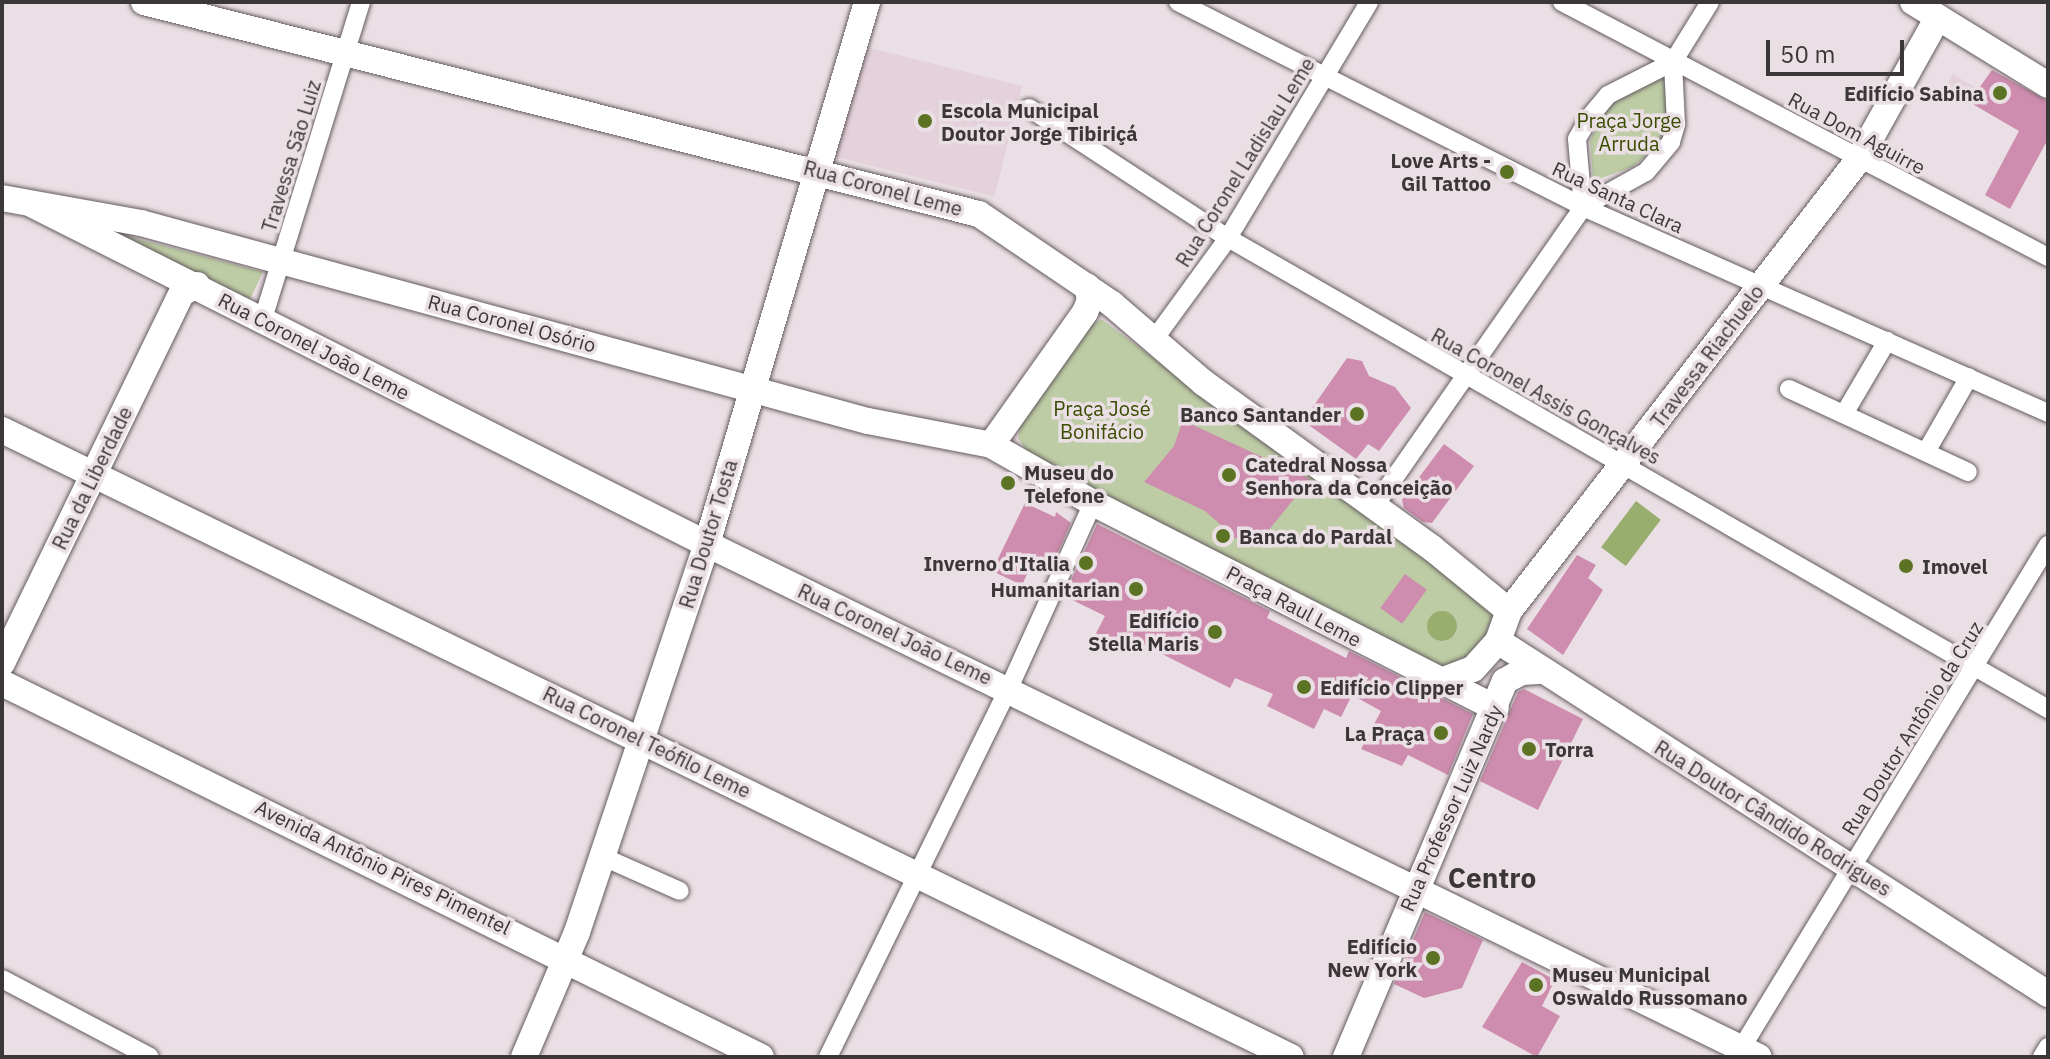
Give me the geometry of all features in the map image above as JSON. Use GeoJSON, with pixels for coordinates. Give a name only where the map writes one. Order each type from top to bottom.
{"type":"FeatureCollection","features":[{"type":"Feature","properties":{"kind":"street","name":"Travessa São Luiz"},"geometry":{"type":"LineString","coordinates":[[262,322],[361,2]]}},
{"type":"Feature","properties":{"kind":"street","name":"Rua Doutor Tosta"},"geometry":{"type":"LineString","coordinates":[[524,1057],[566,959],[707,544],[814,169],[867,2]]}},
{"type":"Feature","properties":{"kind":"street","name":"Rua Santa Clara"},"geometry":{"type":"LineString","coordinates":[[1178,2],[1583,207],[2048,413]]}},
{"type":"Feature","properties":{"kind":"street","name":"Rua Coronel Ladislau Leme"},"geometry":{"type":"LineString","coordinates":[[1153,341],[1228,238],[1369,2]]}},
{"type":"Feature","properties":{"kind":"street","name":"Rua Dom Aguirre"},"geometry":{"type":"LineString","coordinates":[[1562,2],[2048,257]]}},
{"type":"Feature","properties":{"kind":"street"},"geometry":{"type":"LineString","coordinates":[[1583,207],[1577,139],[1589,118],[1608,95],[1673,62],[1710,2]]}},
{"type":"Feature","properties":{"kind":"street"},"geometry":{"type":"LineString","coordinates":[[1913,2],[1941,9],[2048,85]]}},
{"type":"Feature","properties":{"kind":"street","name":"Rua Coronel Leme"},"geometry":{"type":"LineString","coordinates":[[161,4],[814,169],[979,214],[1112,304],[1153,341],[1509,611]]}},
{"type":"Feature","properties":{"kind":"street","name":"Travessa Riachuelo"},"geometry":{"type":"LineString","coordinates":[[1441,681],[1473,669],[1498,641],[1509,611],[1859,159],[1941,9]]}},
{"type":"Feature","properties":{"kind":"street"},"geometry":{"type":"LineString","coordinates":[[1374,507],[1467,379],[1583,207],[1646,172],[1671,142],[1676,124],[1673,62]]}},
{"type":"Feature","properties":{"kind":"street","name":"Rua Coronel Assis Gonçalves"},"geometry":{"type":"LineString","coordinates":[[1029,108],[1228,238],[1467,379],[1624,465],[2048,709]]}},
{"type":"Feature","properties":{"kind":"street"},"geometry":{"type":"LineString","coordinates":[[2,198],[33,205]]}},
{"type":"Feature","properties":{"kind":"street","name":"Rua Coronel Osório"},"geometry":{"type":"LineString","coordinates":[[33,205],[127,221],[868,421],[991,445]]}},
{"type":"Feature","properties":{"kind":"street","name":"Rua Coronel João Leme"},"geometry":{"type":"LineString","coordinates":[[33,205],[184,284],[707,544],[1009,688],[1746,1054]]}},
{"type":"Feature","properties":{"kind":"street"},"geometry":{"type":"LineString","coordinates":[[110,243],[111,230],[127,221]]}},
{"type":"Feature","properties":{"kind":"street","name":"Rua da Liberdade"},"geometry":{"type":"LineString","coordinates":[[2,663],[184,284]]}},
{"type":"Feature","properties":{"kind":"street"},"geometry":{"type":"LineString","coordinates":[[828,1057],[1009,688],[1093,503],[991,445],[1085,312],[1090,300],[1087,286]]}},
{"type":"Feature","properties":{"kind":"street"},"geometry":{"type":"LineString","coordinates":[[1085,312],[1112,304]]}},
{"type":"Feature","properties":{"kind":"street"},"geometry":{"type":"LineString","coordinates":[[1844,414],[1887,341]]}},
{"type":"Feature","properties":{"kind":"street"},"geometry":{"type":"LineString","coordinates":[[1926,452],[1969,377]]}},
{"type":"Feature","properties":{"kind":"street"},"geometry":{"type":"LineString","coordinates":[[1789,389],[1968,472]]}},
{"type":"Feature","properties":{"kind":"street","name":"Rua Coronel Teófilo Leme"},"geometry":{"type":"LineString","coordinates":[[2,430],[1291,1057]]}},
{"type":"Feature","properties":{"kind":"street","name":"Praça Raul Leme"},"geometry":{"type":"LineString","coordinates":[[1093,503],[1496,708]]}},
{"type":"Feature","properties":{"kind":"street","name":"Rua Doutor Antônio da Cruz"},"geometry":{"type":"LineString","coordinates":[[1746,1054],[1852,867],[1976,668],[2048,545]]}},
{"type":"Feature","properties":{"kind":"street","name":"Rua Doutor Cândido Rodrigues"},"geometry":{"type":"LineString","coordinates":[[1498,641],[1539,671],[2048,994]]}},
{"type":"Feature","properties":{"kind":"street","name":"Rua Professor Luiz Nardy"},"geometry":{"type":"LineString","coordinates":[[1346,1057],[1414,889],[1510,677],[1539,671]]}},
{"type":"Feature","properties":{"kind":"street","name":"Avenida Antônio Pires Pimentel"},"geometry":{"type":"LineString","coordinates":[[2,683],[761,1057]]}},
{"type":"Feature","properties":{"kind":"street"},"geometry":{"type":"LineString","coordinates":[[601,856],[680,891]]}},
{"type":"Feature","properties":{"kind":"street"},"geometry":{"type":"LineString","coordinates":[[2,979],[139,1054]]}},
{"type":"Feature","properties":{"kind":"street"},"geometry":{"type":"LineString","coordinates":[[2042,1057],[2048,1047]]}},
{"type":"Feature","properties":{"kind":"shaded area","name":"Escola Municipal Doutor Jorge Tibiriçá"},"geometry":{"type":"Polygon","coordinates":[[[862,46],[1022,86],[995,197],[834,157],[862,46]]]}},
{"type":"Feature","properties":{"kind":"shaded area"},"geometry":{"type":"Polygon","coordinates":[[[1953,74],[1975,88],[1967,100],[1945,87],[1953,74]]]}},
{"type":"Feature","properties":{"kind":"shaded area"},"geometry":{"type":"Polygon","coordinates":[[[1636,501],[1661,520],[1626,566],[1601,547],[1636,501]]]}},
{"type":"Feature","properties":{"kind":"shaded area"},"geometry":{"type":"Polygon","coordinates":[[[1442,611],[1448,612],[1456,620],[1456,632],[1448,640],[1442,641],[1436,640],[1428,632],[1427,626],[1428,620],[1436,612],[1442,611]]]}},
{"type":"Feature","properties":{"kind":"green space","name":"Praça Jorge Arruda"},"geometry":{"type":"Polygon","coordinates":[[[1663,74],[1670,120],[1663,142],[1632,167],[1593,181],[1590,141],[1604,109],[1626,90],[1663,74]]]}},
{"type":"Feature","properties":{"kind":"green space"},"geometry":{"type":"Polygon","coordinates":[[[112,232],[263,272],[249,301],[112,232]]]}},
{"type":"Feature","properties":{"kind":"green space","name":"Praça José Bonifácio"},"geometry":{"type":"Polygon","coordinates":[[[1101,319],[1492,609],[1495,625],[1472,659],[1443,670],[1123,507],[1026,450],[1018,438],[1021,422],[1091,326],[1101,319]],[[1429,619],[1428,628],[1445,641],[1456,633],[1457,623],[1429,619]]]}},
{"type":"Feature","properties":{"kind":"building"},"geometry":{"type":"Polygon","coordinates":[[[1992,70],[2048,101],[2048,139],[2010,209],[1985,195],[2019,131],[1969,102],[1992,70]]]}},
{"type":"Feature","properties":{"kind":"building","name":"Banco Santander"},"geometry":{"type":"Polygon","coordinates":[[[1347,358],[1362,361],[1369,376],[1395,387],[1411,408],[1379,451],[1368,444],[1356,459],[1303,421],[1347,358]]]}},
{"type":"Feature","properties":{"kind":"building","name":"Catedral Nossa Senhora da Conceição"},"geometry":{"type":"Polygon","coordinates":[[[1185,414],[1193,425],[1310,479],[1264,536],[1244,540],[1216,534],[1221,525],[1205,511],[1144,482],[1174,446],[1185,414]]]}},
{"type":"Feature","properties":{"kind":"building"},"geometry":{"type":"Polygon","coordinates":[[[1444,444],[1474,466],[1432,523],[1423,522],[1404,508],[1402,500],[1444,444]]]}},
{"type":"Feature","properties":{"kind":"building"},"geometry":{"type":"Polygon","coordinates":[[[1025,503],[1055,517],[1056,512],[1071,523],[1048,574],[1031,566],[1022,585],[992,571],[1025,503]]]}},
{"type":"Feature","properties":{"kind":"building"},"geometry":{"type":"Polygon","coordinates":[[[1097,524],[1270,611],[1267,618],[1346,658],[1349,651],[1473,714],[1448,775],[1408,755],[1402,766],[1361,749],[1381,711],[1352,695],[1341,717],[1324,709],[1314,729],[1267,706],[1273,694],[1235,678],[1230,688],[1130,638],[1122,653],[1093,639],[1105,616],[1064,596],[1097,524]]]}},
{"type":"Feature","properties":{"kind":"building"},"geometry":{"type":"Polygon","coordinates":[[[1577,555],[1596,565],[1588,578],[1603,590],[1563,655],[1527,629],[1577,555]]]}},
{"type":"Feature","properties":{"kind":"building"},"geometry":{"type":"Polygon","coordinates":[[[1405,574],[1427,590],[1402,624],[1380,608],[1405,574]]]}},
{"type":"Feature","properties":{"kind":"building","name":"Torra"},"geometry":{"type":"Polygon","coordinates":[[[1524,689],[1583,719],[1538,810],[1480,781],[1518,692],[1524,689]]]}},
{"type":"Feature","properties":{"kind":"building","name":"Edifício New York"},"geometry":{"type":"Polygon","coordinates":[[[1425,912],[1483,940],[1462,988],[1424,998],[1394,984],[1425,912]]]}},
{"type":"Feature","properties":{"kind":"building"},"geometry":{"type":"Polygon","coordinates":[[[1522,962],[1555,980],[1542,1006],[1560,1016],[1537,1057],[1482,1027],[1522,962]]]}},
{"type":"Feature","properties":{"kind":"place","name":"Edifício Sabina"},"geometry":{"type":"Point","coordinates":[2000,93]}},
{"type":"Feature","properties":{"kind":"place","name":"Escola Municipal Doutor Jorge Tibiriçá"},"geometry":{"type":"Point","coordinates":[925,121]}},
{"type":"Feature","properties":{"kind":"place","name":"Love Arts - Gil Tattoo"},"geometry":{"type":"Point","coordinates":[1507,172]}},
{"type":"Feature","properties":{"kind":"place","name":"Banco Santander"},"geometry":{"type":"Point","coordinates":[1357,414]}},
{"type":"Feature","properties":{"kind":"place","name":"Catedral Nossa Senhora da Conceição"},"geometry":{"type":"Point","coordinates":[1229,475]}},
{"type":"Feature","properties":{"kind":"place","name":"Museu do Telefone"},"geometry":{"type":"Point","coordinates":[1008,483]}},
{"type":"Feature","properties":{"kind":"place","name":"Banca do Pardal"},"geometry":{"type":"Point","coordinates":[1223,536]}},
{"type":"Feature","properties":{"kind":"place","name":"Inverno d'Italia"},"geometry":{"type":"Point","coordinates":[1086,563]}},
{"type":"Feature","properties":{"kind":"place","name":"Imovel"},"geometry":{"type":"Point","coordinates":[1906,566]}},
{"type":"Feature","properties":{"kind":"place","name":"Humanitarian"},"geometry":{"type":"Point","coordinates":[1136,589]}},
{"type":"Feature","properties":{"kind":"place","name":"Edifício Stella Maris"},"geometry":{"type":"Point","coordinates":[1215,632]}},
{"type":"Feature","properties":{"kind":"place","name":"Edifício Clipper"},"geometry":{"type":"Point","coordinates":[1304,687]}},
{"type":"Feature","properties":{"kind":"place","name":"La Praça"},"geometry":{"type":"Point","coordinates":[1441,733]}},
{"type":"Feature","properties":{"kind":"place","name":"Torra"},"geometry":{"type":"Point","coordinates":[1529,749]}},
{"type":"Feature","properties":{"kind":"place","name":"Edifício New York"},"geometry":{"type":"Point","coordinates":[1433,958]}},
{"type":"Feature","properties":{"kind":"place","name":"Museu Municipal Oswaldo Russomano"},"geometry":{"type":"Point","coordinates":[1536,985]}},
{"type":"Feature","properties":{"kind":"district","name":"Centro"},"geometry":{"type":"Point","coordinates":[1492,878]}}]}
